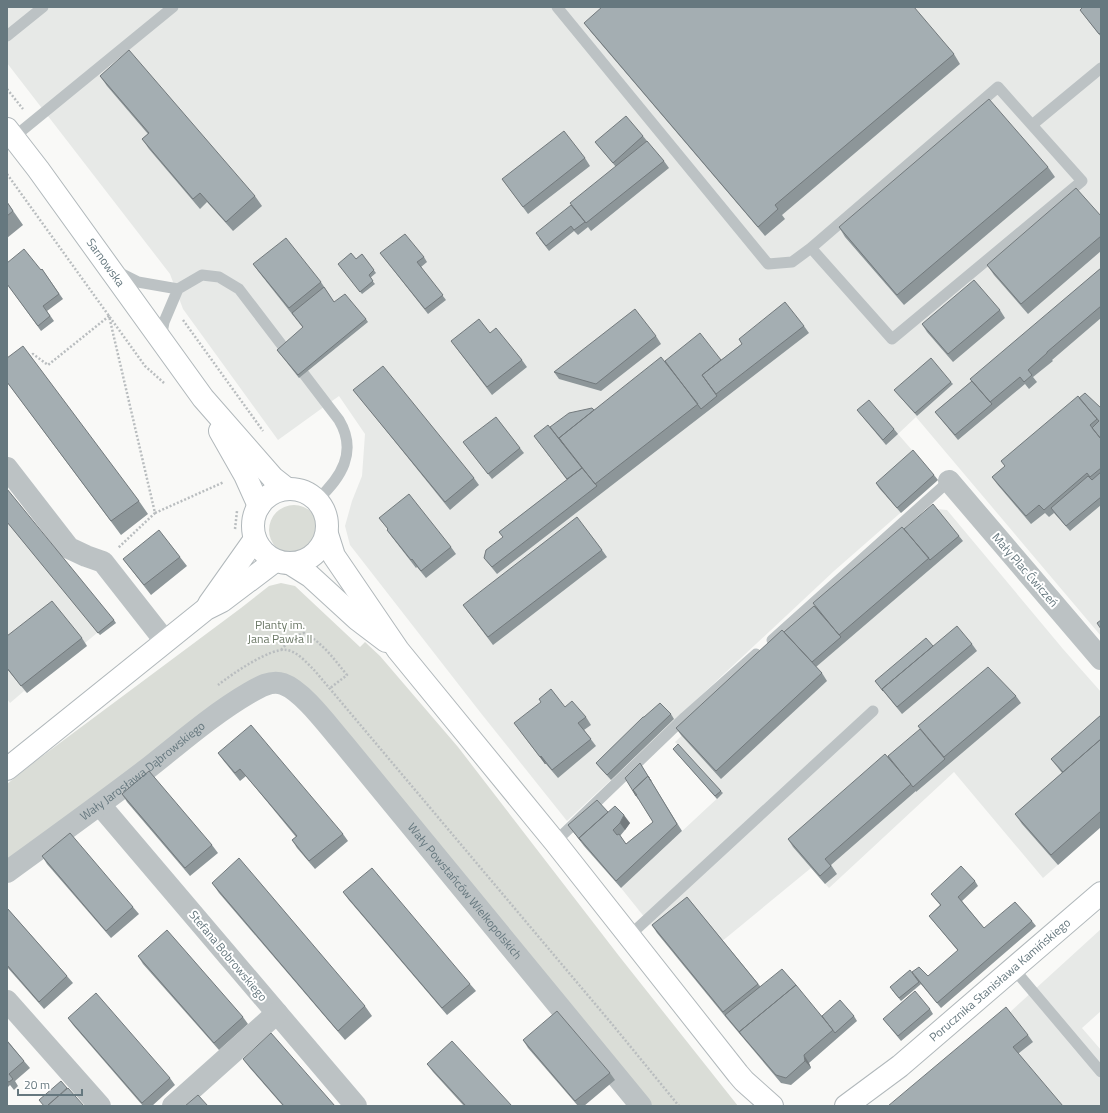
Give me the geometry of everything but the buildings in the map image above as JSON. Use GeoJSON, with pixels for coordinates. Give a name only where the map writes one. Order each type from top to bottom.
{"type":"FeatureCollection","features":[{"type":"Feature","properties":{"kind":"main road","name":"Sarnowska"},"geometry":{"type":"LineString","coordinates":[[10,133],[111,269],[203,398],[273,478],[287,489]]}},
{"type":"Feature","properties":{"kind":"main road","name":"Sarnowska"},"geometry":{"type":"LineString","coordinates":[[203,398],[215,424],[245,475],[259,506]]}},
{"type":"Feature","properties":{"kind":"main road"},"geometry":{"type":"LineString","coordinates":[[7,769],[206,609],[222,601],[283,562],[302,562],[313,557],[324,543],[327,534],[328,525],[323,507],[317,500],[303,491],[287,489],[276,491],[267,497],[259,506],[254,516],[253,528],[255,539],[260,549],[269,558],[283,562],[310,576],[357,619],[398,650]]}},
{"type":"Feature","properties":{"kind":"main road"},"geometry":{"type":"LineString","coordinates":[[327,534],[334,556],[371,608],[398,650],[555,842],[744,1081],[772,1106]]}},
{"type":"Feature","properties":{"kind":"main road"},"geometry":{"type":"LineString","coordinates":[[206,609],[214,595],[255,539]]}},
{"type":"Feature","properties":{"kind":"main road","name":"Porucznika Stanisława Kamińskiego"},"geometry":{"type":"LineString","coordinates":[[899,1067],[1101,893]]}},
{"type":"Feature","properties":{"kind":"main road"},"geometry":{"type":"LineString","coordinates":[[846,1106],[899,1067]]}},
{"type":"Feature","properties":{"kind":"main road"},"geometry":{"type":"LineString","coordinates":[[867,1106],[899,1067]]}},
{"type":"Feature","properties":{"kind":"main road"},"geometry":{"type":"LineString","coordinates":[[744,1081],[757,1106]]}},
{"type":"Feature","properties":{"kind":"street"},"geometry":{"type":"LineString","coordinates":[[7,468],[69,548],[103,562],[165,641]]}},
{"type":"Feature","properties":{"kind":"street","name":"Mały Plac Ćwiczeń"},"geometry":{"type":"LineString","coordinates":[[949,482],[1101,659]]}},
{"type":"Feature","properties":{"kind":"street","name":"Wały Jarosława Dąbrowskiego"},"geometry":{"type":"LineString","coordinates":[[7,872],[100,805],[224,709],[249,692],[268,683],[282,684]]}},
{"type":"Feature","properties":{"kind":"street","name":"Wały Powstańców Wielkopolskich"},"geometry":{"type":"LineString","coordinates":[[282,684],[295,691],[306,701],[343,743],[641,1106]]}},
{"type":"Feature","properties":{"kind":"street","name":"Stefana Bobrowskiego"},"geometry":{"type":"LineString","coordinates":[[100,805],[356,1106]]}},
{"type":"Feature","properties":{"kind":"street"},"geometry":{"type":"LineString","coordinates":[[7,1001],[100,1106]]}},
{"type":"Feature","properties":{"kind":"street"},"geometry":{"type":"LineString","coordinates":[[173,1106],[277,1013]]}},
{"type":"Feature","properties":{"kind":"lane"},"geometry":{"type":"LineString","coordinates":[[7,36],[43,7]]}},
{"type":"Feature","properties":{"kind":"lane"},"geometry":{"type":"LineString","coordinates":[[10,133],[173,7]]}},
{"type":"Feature","properties":{"kind":"lane"},"geometry":{"type":"LineString","coordinates":[[557,7],[768,264],[792,262],[811,248],[998,87],[1082,182],[892,339],[811,248]]}},
{"type":"Feature","properties":{"kind":"lane"},"geometry":{"type":"LineString","coordinates":[[1032,125],[1101,68]]}},
{"type":"Feature","properties":{"kind":"lane"},"geometry":{"type":"LineString","coordinates":[[111,269],[138,282],[178,289],[202,276],[219,277],[238,289],[344,428],[347,445],[347,454],[344,464],[338,478],[317,500]]}},
{"type":"Feature","properties":{"kind":"lane"},"geometry":{"type":"LineString","coordinates":[[161,338],[164,322],[178,289]]}},
{"type":"Feature","properties":{"kind":"lane"},"geometry":{"type":"LineString","coordinates":[[555,842],[685,718],[949,482]]}},
{"type":"Feature","properties":{"kind":"lane"},"geometry":{"type":"LineString","coordinates":[[629,936],[873,711]]}},
{"type":"Feature","properties":{"kind":"lane"},"geometry":{"type":"LineString","coordinates":[[1014,969],[1101,1072]]}},
{"type":"Feature","properties":{"kind":"path"},"geometry":{"type":"LineString","coordinates":[[7,174],[145,366],[167,386]]}},
{"type":"Feature","properties":{"kind":"path"},"geometry":{"type":"LineString","coordinates":[[28,358],[33,354],[48,365],[109,316]]}},
{"type":"Feature","properties":{"kind":"path"},"geometry":{"type":"LineString","coordinates":[[109,316],[155,513]]}},
{"type":"Feature","properties":{"kind":"path"},"geometry":{"type":"LineString","coordinates":[[103,562],[155,513],[225,482]]}},
{"type":"Feature","properties":{"kind":"path"},"geometry":{"type":"LineString","coordinates":[[234,531],[237,508]]}},
{"type":"Feature","properties":{"kind":"path"},"geometry":{"type":"LineString","coordinates":[[281,650],[290,639],[298,635],[304,633],[310,636],[326,650],[347,674],[329,688]]}},
{"type":"Feature","properties":{"kind":"path"},"geometry":{"type":"LineString","coordinates":[[217,685],[251,663],[277,651],[287,650],[294,652],[302,659],[329,688],[607,1018],[679,1106]]}},
{"type":"Feature","properties":{"kind":"shaded area"},"geometry":{"type":"Polygon","coordinates":[[[7,7],[1101,7],[1101,636],[916,417],[898,434],[938,480],[834,571],[567,821],[350,545],[345,526],[352,501],[362,476],[365,434],[339,396],[278,440],[183,309],[170,274],[7,63],[7,7]]]}},
{"type":"Feature","properties":{"kind":"shaded area"},"geometry":{"type":"Polygon","coordinates":[[[7,490],[116,623],[100,635],[97,633],[85,643],[87,646],[27,693],[24,691],[10,703],[7,699],[7,490]]]}},
{"type":"Feature","properties":{"kind":"shaded area"},"geometry":{"type":"Polygon","coordinates":[[[937,509],[947,510],[1063,649],[1101,692],[1101,827],[1043,878],[954,772],[829,888],[811,868],[687,970],[621,888],[723,793],[675,742],[787,637],[937,509]]]}},
{"type":"Feature","properties":{"kind":"shaded area"},"geometry":{"type":"Polygon","coordinates":[[[1101,929],[1101,1011],[1082,1028],[1101,1050],[1101,1106],[899,1106],[1009,1013],[1101,929]]]}},
{"type":"Feature","properties":{"kind":"green space"},"geometry":{"type":"Polygon","coordinates":[[[289,505],[299,505],[312,512],[319,525],[319,535],[312,548],[299,555],[289,555],[280,551],[273,544],[269,535],[269,525],[273,516],[280,509],[289,505]]]}},
{"type":"Feature","properties":{"kind":"green space","name":"Planty im. Jana Pawła II"},"geometry":{"type":"Polygon","coordinates":[[[281,583],[295,586],[360,647],[365,642],[380,656],[458,747],[619,956],[738,1106],[651,1106],[285,674],[7,863],[7,784],[269,586],[281,583]]]}}]}
